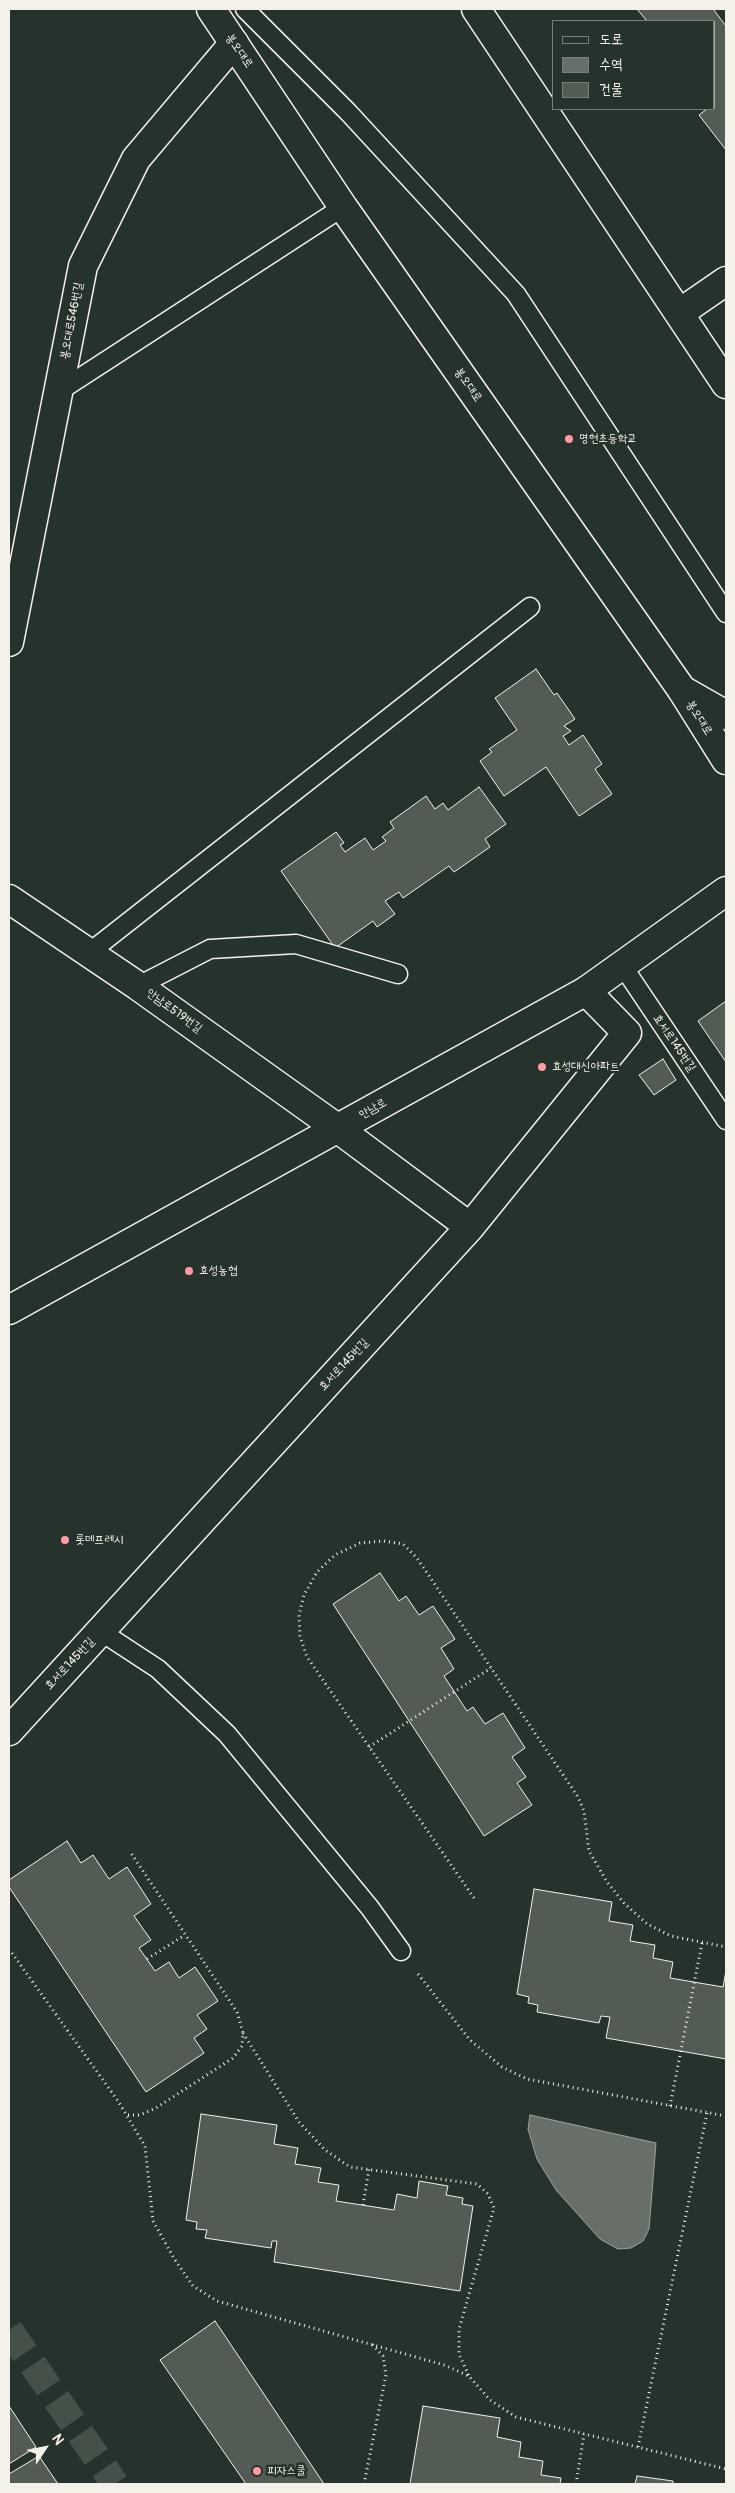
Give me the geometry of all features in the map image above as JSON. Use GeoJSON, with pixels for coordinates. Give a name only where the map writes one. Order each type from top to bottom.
{"type":"FeatureCollection","features":[{"type":"Feature","properties":{"kind":"street","name":"봉오대로"},"geometry":{"type":"LineString","coordinates":[[211,9],[343,208],[682,690],[726,760]]}},
{"type":"Feature","properties":{"kind":"street"},"geometry":{"type":"LineString","coordinates":[[476,9],[680,312],[726,384]]}},
{"type":"Feature","properties":{"kind":"street","name":"봉오대로546번길"},"geometry":{"type":"LineString","coordinates":[[9,642],[83,266],[136,159],[234,43]]}},
{"type":"Feature","properties":{"kind":"street"},"geometry":{"type":"LineString","coordinates":[[680,312],[726,280]]}},
{"type":"Feature","properties":{"kind":"street"},"geometry":{"type":"LineString","coordinates":[[682,690],[726,715]]}},
{"type":"Feature","properties":{"kind":"street","name":"안남로"},"geometry":{"type":"LineString","coordinates":[[9,1310],[586,991],[726,891]]}},
{"type":"Feature","properties":{"kind":"street","name":"안남로519번길"},"geometry":{"type":"LineString","coordinates":[[9,899],[138,986],[337,1128],[470,1227]]}},
{"type":"Feature","properties":{"kind":"street","name":"효서로145번길"},"geometry":{"type":"LineString","coordinates":[[9,1731],[470,1227],[627,1033],[586,991]]}},
{"type":"Feature","properties":{"kind":"lane"},"geometry":{"type":"LineString","coordinates":[[245,9],[348,112],[516,294],[726,613]]}},
{"type":"Feature","properties":{"kind":"lane"},"geometry":{"type":"LineString","coordinates":[[58,392],[343,208]]}},
{"type":"Feature","properties":{"kind":"lane"},"geometry":{"type":"LineString","coordinates":[[90,952],[530,607]]}},
{"type":"Feature","properties":{"kind":"lane"},"geometry":{"type":"LineString","coordinates":[[138,986],[210,949],[296,944],[398,974]]}},
{"type":"Feature","properties":{"kind":"lane","name":"효서로145번길"},"geometry":{"type":"LineString","coordinates":[[622,965],[726,1120]]}},
{"type":"Feature","properties":{"kind":"lane"},"geometry":{"type":"LineString","coordinates":[[100,1631],[158,1669],[227,1734],[370,1908],[400,1952]]}},
{"type":"Feature","properties":{"kind":"path"},"geometry":{"type":"LineString","coordinates":[[474,1898],[307,1657],[300,1636],[299,1615],[304,1595],[317,1572],[335,1555],[360,1543],[384,1541],[403,1544],[417,1558],[578,1797],[584,1811],[589,1851],[624,1904],[647,1924],[671,1936],[726,1947]]}},
{"type":"Feature","properties":{"kind":"path"},"geometry":{"type":"LineString","coordinates":[[369,1747],[491,1668]]}},
{"type":"Feature","properties":{"kind":"path"},"geometry":{"type":"LineString","coordinates":[[127,2116],[140,2115],[156,2108],[233,2058],[242,2046],[242,2033],[236,2012],[131,1853]]}},
{"type":"Feature","properties":{"kind":"path"},"geometry":{"type":"LineString","coordinates":[[147,1959],[185,1935]]}},
{"type":"Feature","properties":{"kind":"path"},"geometry":{"type":"LineString","coordinates":[[670,2106],[702,1942]]}},
{"type":"Feature","properties":{"kind":"path"},"geometry":{"type":"LineString","coordinates":[[400,1952],[470,2040],[502,2067],[527,2079],[726,2116]]}},
{"type":"Feature","properties":{"kind":"path"},"geometry":{"type":"LineString","coordinates":[[12,1953],[127,2116],[145,2146],[153,2221],[174,2260],[193,2286],[217,2301],[371,2343],[444,2365],[469,2376]]}},
{"type":"Feature","properties":{"kind":"path"},"geometry":{"type":"LineString","coordinates":[[242,2033],[299,2122],[325,2150],[350,2167],[477,2184],[488,2194],[494,2208],[459,2329],[459,2354],[469,2376],[490,2400],[516,2417],[726,2469]]}},
{"type":"Feature","properties":{"kind":"path"},"geometry":{"type":"LineString","coordinates":[[638,2447],[707,2112]]}},
{"type":"Feature","properties":{"kind":"path"},"geometry":{"type":"LineString","coordinates":[[363,2205],[369,2169]]}},
{"type":"Feature","properties":{"kind":"path"},"geometry":{"type":"LineString","coordinates":[[364,2484],[386,2375],[383,2356],[371,2343]]}},
{"type":"Feature","properties":{"kind":"path"},"geometry":{"type":"LineString","coordinates":[[576,2484],[584,2434]]}},
{"type":"Feature","properties":{"kind":"water"},"geometry":{"type":"Polygon","coordinates":[[[530,2115],[656,2143],[649,2229],[643,2241],[631,2248],[618,2249],[600,2239],[556,2190],[537,2159],[528,2129],[530,2115]]]}},
{"type":"Feature","properties":{"kind":"building"},"geometry":{"type":"Polygon","coordinates":[[[637,9],[713,9],[726,26],[726,150],[699,115],[706,110],[715,110],[715,20],[646,20],[637,9]]]}},
{"type":"Feature","properties":{"kind":"building"},"geometry":{"type":"Polygon","coordinates":[[[536,669],[554,695],[557,693],[575,719],[564,726],[571,731],[563,736],[569,745],[583,735],[602,764],[595,769],[612,794],[579,816],[546,767],[504,796],[480,761],[492,752],[489,749],[517,730],[495,698],[536,669]]]}},
{"type":"Feature","properties":{"kind":"building"},"geometry":{"type":"Polygon","coordinates":[[[479,787],[506,824],[485,839],[490,847],[454,872],[449,866],[403,898],[399,892],[385,901],[395,914],[377,927],[373,921],[335,948],[281,871],[336,832],[344,843],[340,845],[345,852],[365,838],[373,850],[386,841],[382,837],[394,828],[390,822],[426,796],[435,809],[443,803],[448,810],[479,787]]]}},
{"type":"Feature","properties":{"kind":"building"},"geometry":{"type":"Polygon","coordinates":[[[726,1001],[726,1062],[698,1021],[726,1001]]]}},
{"type":"Feature","properties":{"kind":"building"},"geometry":{"type":"Polygon","coordinates":[[[663,1059],[676,1080],[654,1095],[639,1075],[663,1059]]]}},
{"type":"Feature","properties":{"kind":"building"},"geometry":{"type":"Polygon","coordinates":[[[380,1573],[399,1601],[406,1596],[419,1615],[433,1606],[455,1639],[441,1648],[454,1669],[444,1676],[467,1711],[473,1707],[485,1724],[503,1713],[525,1748],[512,1757],[526,1777],[517,1783],[532,1805],[484,1836],[333,1604],[380,1573]]]}},
{"type":"Feature","properties":{"kind":"building"},"geometry":{"type":"Polygon","coordinates":[[[67,1841],[81,1863],[93,1855],[109,1879],[127,1867],[151,1904],[134,1916],[151,1940],[139,1948],[155,1971],[169,1962],[179,1978],[195,1967],[218,2001],[197,2015],[207,2029],[194,2038],[204,2053],[146,2092],[9,1887],[9,1880],[67,1841]]]}},
{"type":"Feature","properties":{"kind":"building"},"geometry":{"type":"Polygon","coordinates":[[[534,1889],[612,1902],[609,1921],[633,1925],[630,1941],[655,1945],[653,1958],[673,1962],[670,1978],[723,1987],[726,1971],[726,2059],[606,2038],[610,2017],[601,2016],[599,2023],[537,2012],[538,2005],[528,2003],[529,1997],[517,1994],[534,1889]]]}},
{"type":"Feature","properties":{"kind":"building"},"geometry":{"type":"Polygon","coordinates":[[[201,2114],[277,2125],[274,2144],[298,2148],[295,2164],[321,2168],[318,2182],[339,2185],[336,2201],[394,2210],[397,2194],[417,2198],[419,2181],[448,2186],[446,2195],[463,2198],[462,2204],[473,2206],[460,2291],[274,2262],[277,2241],[272,2241],[271,2248],[205,2238],[207,2230],[196,2229],[197,2222],[186,2220],[201,2114]]]}},
{"type":"Feature","properties":{"kind":"building"},"geometry":{"type":"Polygon","coordinates":[[[215,2321],[324,2484],[246,2484],[160,2360],[215,2321]]]}},
{"type":"Feature","properties":{"kind":"building"},"geometry":{"type":"Polygon","coordinates":[[[9,2406],[36,2447],[9,2464],[9,2406]]]}},
{"type":"Feature","properties":{"kind":"building"},"geometry":{"type":"Polygon","coordinates":[[[423,2406],[500,2418],[497,2437],[521,2442],[519,2457],[543,2461],[541,2475],[561,2478],[560,2484],[410,2484],[423,2406]]]}},
{"type":"Feature","properties":{"kind":"building"},"geometry":{"type":"Polygon","coordinates":[[[39,2456],[58,2484],[9,2484],[9,2474],[39,2456]]]}},
{"type":"Feature","properties":{"kind":"building"},"geometry":{"type":"Polygon","coordinates":[[[637,2476],[673,2481],[673,2484],[635,2484],[637,2476]]]}},
{"type":"Feature","properties":{"kind":"tunnel"},"geometry":{"type":"LineString","coordinates":[[9,2330],[115,2484]]}},
{"type":"Feature","properties":{"kind":"place","name":"명현초등학교"},"geometry":{"type":"Point","coordinates":[569,439]}},
{"type":"Feature","properties":{"kind":"place","name":"효성대신아파트"},"geometry":{"type":"Point","coordinates":[542,1067]}},
{"type":"Feature","properties":{"kind":"place","name":"효성농협"},"geometry":{"type":"Point","coordinates":[189,1271]}},
{"type":"Feature","properties":{"kind":"place","name":"롯데프레시"},"geometry":{"type":"Point","coordinates":[65,1540]}},
{"type":"Feature","properties":{"kind":"place","name":"피자스쿨"},"geometry":{"type":"Point","coordinates":[257,2471]}}]}
